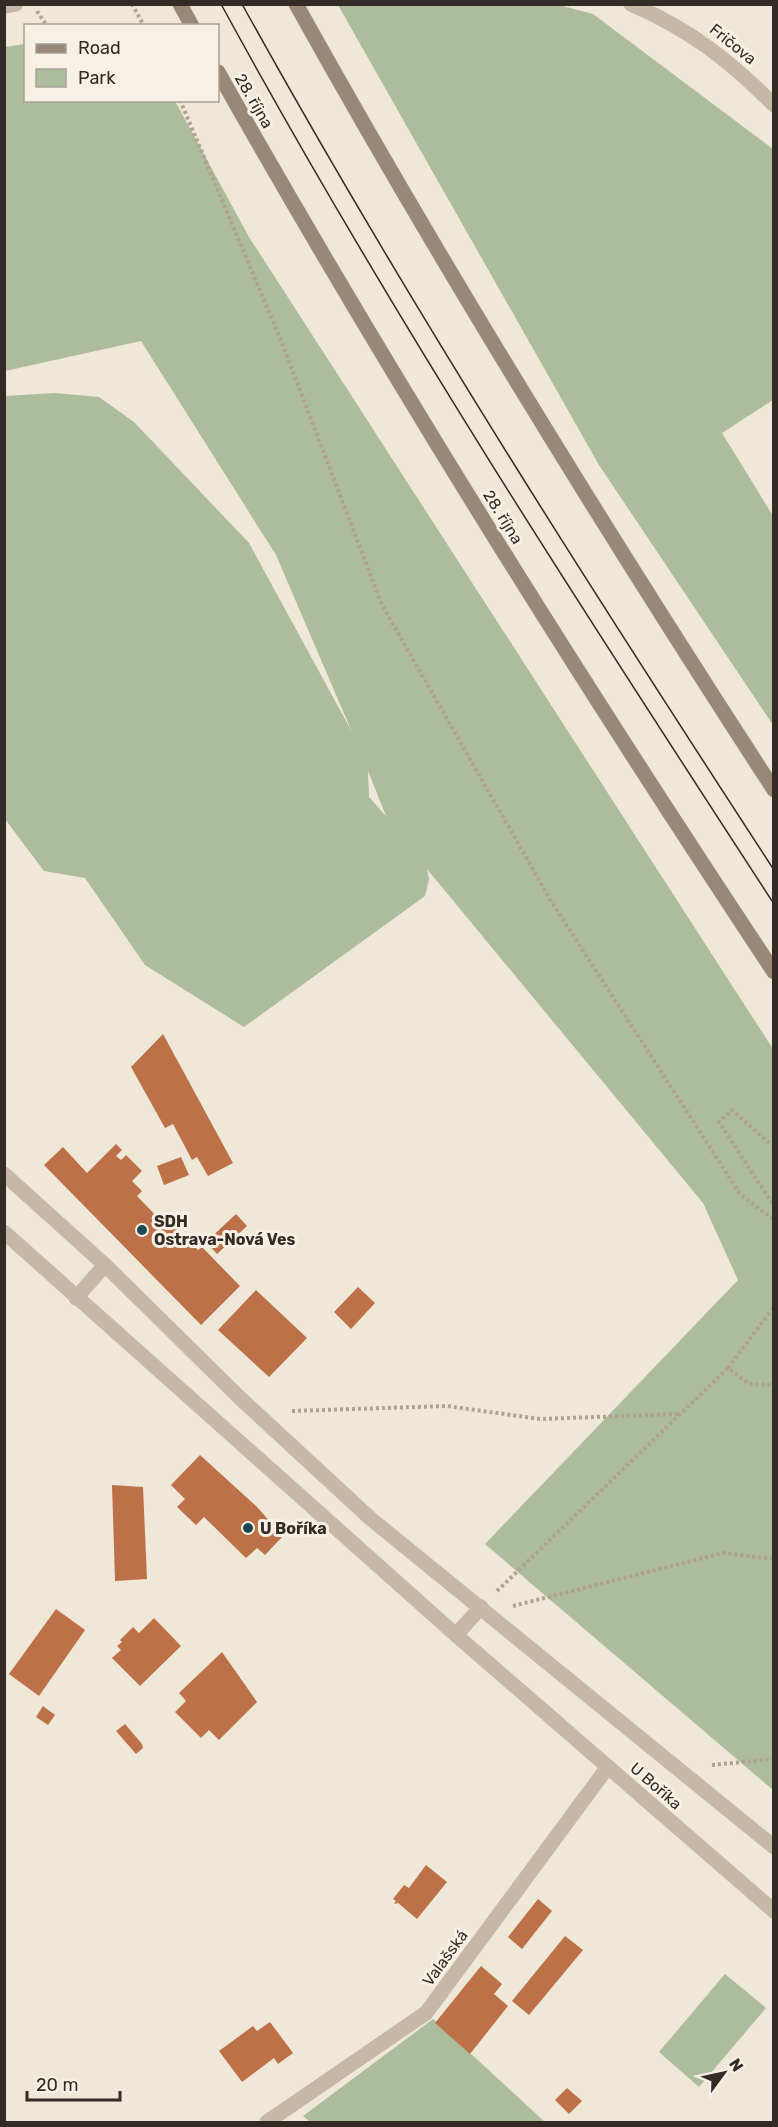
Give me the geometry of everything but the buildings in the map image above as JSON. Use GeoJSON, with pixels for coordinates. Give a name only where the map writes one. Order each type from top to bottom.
{"type":"FeatureCollection","features":[{"type":"Feature","properties":{"kind":"main road"},"geometry":{"type":"LineString","coordinates":[[180,4],[191,24]]}},
{"type":"Feature","properties":{"kind":"main road"},"geometry":{"type":"LineString","coordinates":[[296,4],[446,263],[598,514],[774,790]]}},
{"type":"Feature","properties":{"kind":"main road","name":"28. října"},"geometry":{"type":"LineString","coordinates":[[219,74],[420,417],[646,778],[774,972]]}},
{"type":"Feature","properties":{"kind":"street"},"geometry":{"type":"LineString","coordinates":[[4,6],[16,4]]}},
{"type":"Feature","properties":{"kind":"street","name":"Fričova"},"geometry":{"type":"LineString","coordinates":[[631,4],[672,23],[707,44],[774,105]]}},
{"type":"Feature","properties":{"kind":"street","name":"U Boříka"},"geometry":{"type":"LineString","coordinates":[[4,1174],[105,1265],[241,1399],[371,1519],[482,1606],[774,1846]]}},
{"type":"Feature","properties":{"kind":"street","name":"U Boříka"},"geometry":{"type":"LineString","coordinates":[[4,1232],[456,1635],[774,1911]]}},
{"type":"Feature","properties":{"kind":"street"},"geometry":{"type":"LineString","coordinates":[[76,1298],[105,1265]]}},
{"type":"Feature","properties":{"kind":"street"},"geometry":{"type":"LineString","coordinates":[[456,1635],[482,1606]]}},
{"type":"Feature","properties":{"kind":"street","name":"Valašská"},"geometry":{"type":"LineString","coordinates":[[267,2122],[426,2013],[607,1768]]}},
{"type":"Feature","properties":{"kind":"path"},"geometry":{"type":"LineString","coordinates":[[32,4],[46,24]]}},
{"type":"Feature","properties":{"kind":"path"},"geometry":{"type":"LineString","coordinates":[[132,4],[143,24]]}},
{"type":"Feature","properties":{"kind":"path"},"geometry":{"type":"LineString","coordinates":[[181,102],[280,338],[382,605],[551,901],[740,1194],[774,1220]]}},
{"type":"Feature","properties":{"kind":"path"},"geometry":{"type":"LineString","coordinates":[[774,1147],[732,1110],[718,1122],[774,1206]]}},
{"type":"Feature","properties":{"kind":"path"},"geometry":{"type":"LineString","coordinates":[[482,1606],[728,1368],[774,1307]]}},
{"type":"Feature","properties":{"kind":"path"},"geometry":{"type":"LineString","coordinates":[[728,1368],[749,1384],[774,1385]]}},
{"type":"Feature","properties":{"kind":"path"},"geometry":{"type":"LineString","coordinates":[[292,1411],[447,1406],[540,1419],[680,1414]]}},
{"type":"Feature","properties":{"kind":"path"},"geometry":{"type":"LineString","coordinates":[[512,1606],[723,1552],[774,1559]]}},
{"type":"Feature","properties":{"kind":"path"},"geometry":{"type":"LineString","coordinates":[[680,1768],[774,1760]]}},
{"type":"Feature","properties":{"kind":"green space"},"geometry":{"type":"Polygon","coordinates":[[[555,4],[593,14],[773,149],[773,400],[722,433],[773,516],[773,725],[599,465],[338,5],[555,4]]]}},
{"type":"Feature","properties":{"kind":"green space"},"geometry":{"type":"Polygon","coordinates":[[[24,44],[24,102],[176,102],[249,237],[773,1049],[773,1790],[485,1544],[738,1280],[703,1203],[427,869],[429,879],[425,896],[244,1027],[145,965],[85,878],[44,871],[5,819],[5,396],[55,393],[99,397],[134,422],[249,543],[352,732],[276,555],[141,341],[5,371],[5,47],[24,44]],[[368,771],[369,797],[386,816],[368,771]]]}},
{"type":"Feature","properties":{"kind":"green space"},"geometry":{"type":"Polygon","coordinates":[[[725,1974],[766,2008],[699,2087],[659,2052],[725,1974]]]}},
{"type":"Feature","properties":{"kind":"green space"},"geometry":{"type":"Polygon","coordinates":[[[433,2019],[545,2122],[310,2122],[303,2116],[433,2019]]]}},
{"type":"Feature","properties":{"kind":"tram line"},"geometry":{"type":"LineString","coordinates":[[221,4],[351,234],[419,347],[559,571],[774,904]]}},
{"type":"Feature","properties":{"kind":"tram line"},"geometry":{"type":"LineString","coordinates":[[242,4],[368,225],[500,442],[774,870]]}},
{"type":"Feature","properties":{"kind":"place","name":"SDH Ostrava-Nová Ves"},"geometry":{"type":"Point","coordinates":[142,1230]}},
{"type":"Feature","properties":{"kind":"place","name":"U Boříka"},"geometry":{"type":"Point","coordinates":[248,1528]}}]}
